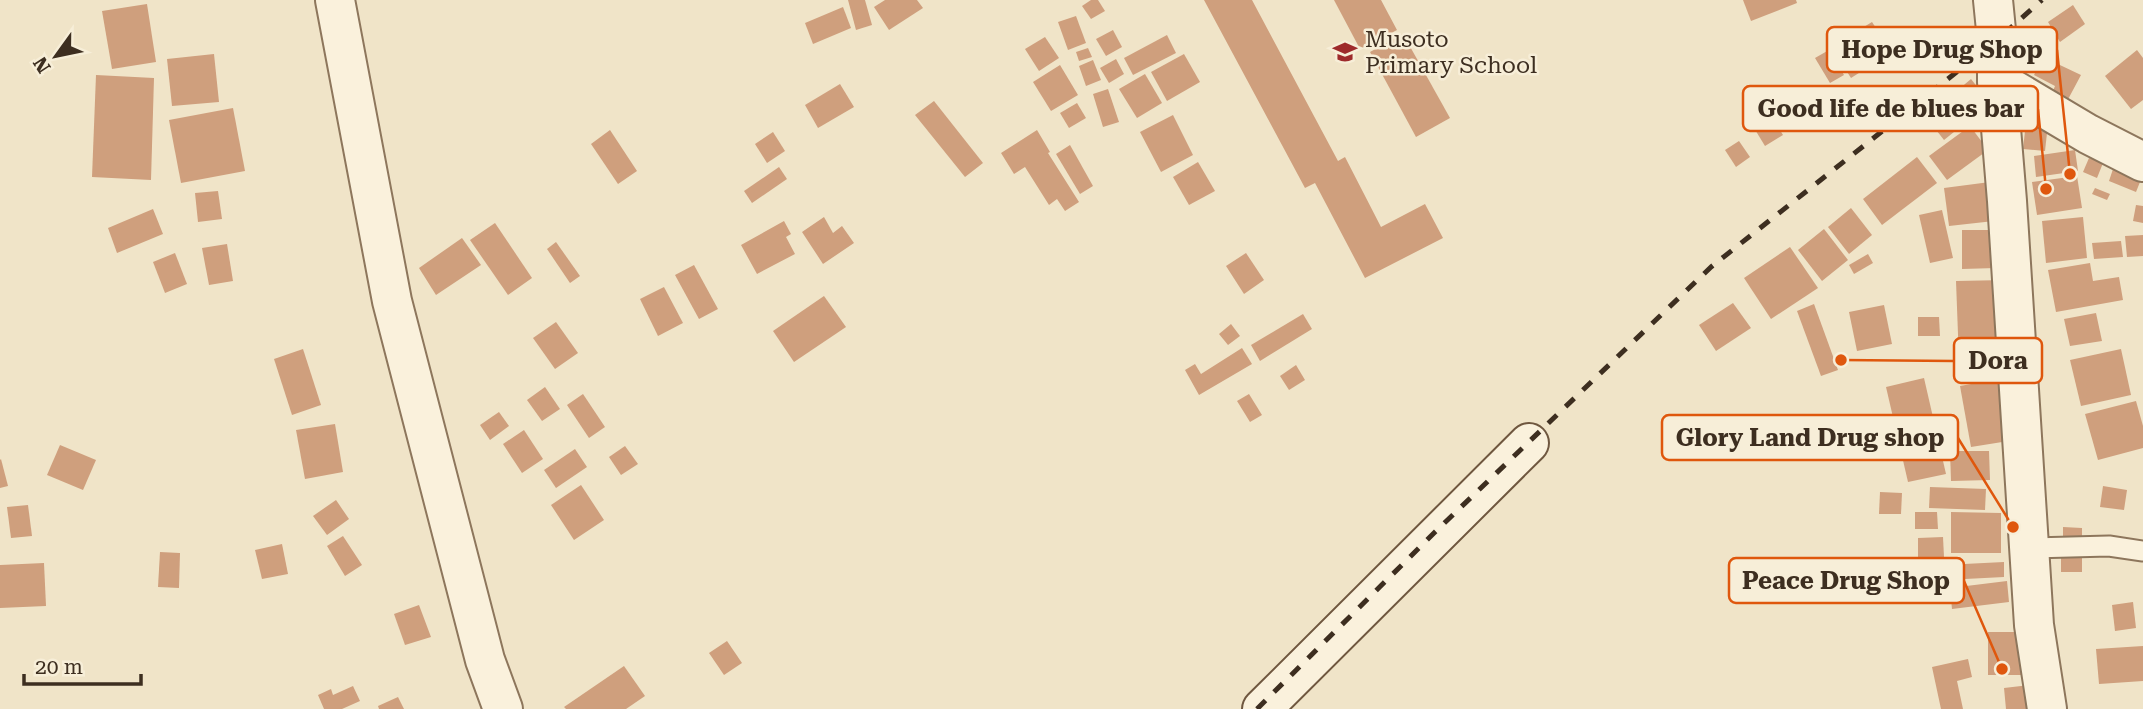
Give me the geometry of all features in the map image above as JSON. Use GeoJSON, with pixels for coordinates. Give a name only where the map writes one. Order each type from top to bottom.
{"type":"FeatureCollection","features":[{"type":"Feature","properties":{"kind":"street"},"geometry":{"type":"LineString","coordinates":[[335,0],[392,302],[485,660],[503,709]]}},
{"type":"Feature","properties":{"kind":"street"},"geometry":{"type":"LineString","coordinates":[[1993,0],[2034,625],[2047,709]]}},
{"type":"Feature","properties":{"kind":"street"},"geometry":{"type":"LineString","coordinates":[[1997,80],[2088,134],[2143,162]]}},
{"type":"Feature","properties":{"kind":"street"},"geometry":{"type":"LineString","coordinates":[[1262,709],[1529,443]]}},
{"type":"Feature","properties":{"kind":"lane"},"geometry":{"type":"LineString","coordinates":[[2029,548],[2109,546],[2143,551]]}},
{"type":"Feature","properties":{"kind":"building"},"geometry":{"type":"Polygon","coordinates":[[[848,0],[865,0],[872,25],[856,30],[848,0]]]}},
{"type":"Feature","properties":{"kind":"building"},"geometry":{"type":"Polygon","coordinates":[[[885,0],[917,0],[923,8],[889,30],[874,7],[885,0]]]}},
{"type":"Feature","properties":{"kind":"building"},"geometry":{"type":"Polygon","coordinates":[[[1091,0],[1098,0],[1105,11],[1091,19],[1082,6],[1091,0]]]}},
{"type":"Feature","properties":{"kind":"building"},"geometry":{"type":"Polygon","coordinates":[[[1204,0],[1252,0],[1338,161],[1345,157],[1381,227],[1425,204],[1443,238],[1365,278],[1315,183],[1305,188],[1204,0]]]}},
{"type":"Feature","properties":{"kind":"building"},"geometry":{"type":"Polygon","coordinates":[[[1334,0],[1381,0],[1397,30],[1360,49],[1334,0]]]}},
{"type":"Feature","properties":{"kind":"building"},"geometry":{"type":"Polygon","coordinates":[[[1743,0],[1796,0],[1797,3],[1751,21],[1743,0]]]}},
{"type":"Feature","properties":{"kind":"building"},"geometry":{"type":"Polygon","coordinates":[[[147,4],[156,62],[112,69],[102,11],[147,4]]]}},
{"type":"Feature","properties":{"kind":"building"},"geometry":{"type":"Polygon","coordinates":[[[2073,5],[2085,24],[2060,42],[2048,22],[2073,5]]]}},
{"type":"Feature","properties":{"kind":"building"},"geometry":{"type":"Polygon","coordinates":[[[843,7],[851,28],[813,44],[805,23],[843,7]]]}},
{"type":"Feature","properties":{"kind":"building"},"geometry":{"type":"Polygon","coordinates":[[[1076,16],[1086,43],[1068,50],[1058,22],[1076,16]]]}},
{"type":"Feature","properties":{"kind":"building"},"geometry":{"type":"Polygon","coordinates":[[[1872,22],[1892,52],[1851,78],[1831,47],[1872,22]]]}},
{"type":"Feature","properties":{"kind":"building"},"geometry":{"type":"Polygon","coordinates":[[[1113,30],[1122,47],[1106,56],[1096,39],[1113,30]]]}},
{"type":"Feature","properties":{"kind":"building"},"geometry":{"type":"Polygon","coordinates":[[[1403,34],[1450,118],[1416,137],[1370,52],[1403,34]]]}},
{"type":"Feature","properties":{"kind":"building"},"geometry":{"type":"Polygon","coordinates":[[[1167,35],[1176,53],[1133,75],[1124,58],[1167,35]]]}},
{"type":"Feature","properties":{"kind":"building"},"geometry":{"type":"Polygon","coordinates":[[[1045,37],[1059,58],[1039,71],[1025,49],[1045,37]]]}},
{"type":"Feature","properties":{"kind":"building"},"geometry":{"type":"Polygon","coordinates":[[[1088,48],[1092,57],[1079,61],[1076,52],[1088,48]]]}},
{"type":"Feature","properties":{"kind":"building"},"geometry":{"type":"Polygon","coordinates":[[[1829,50],[1844,75],[1830,83],[1815,58],[1829,50]]]}},
{"type":"Feature","properties":{"kind":"building"},"geometry":{"type":"Polygon","coordinates":[[[2137,50],[2143,58],[2143,100],[2131,109],[2105,76],[2137,50]]]}},
{"type":"Feature","properties":{"kind":"building"},"geometry":{"type":"Polygon","coordinates":[[[214,54],[219,102],[172,106],[167,59],[214,54]]]}},
{"type":"Feature","properties":{"kind":"building"},"geometry":{"type":"Polygon","coordinates":[[[1184,54],[1200,82],[1167,101],[1151,72],[1184,54]]]}},
{"type":"Feature","properties":{"kind":"building"},"geometry":{"type":"Polygon","coordinates":[[[2043,57],[2081,75],[2065,105],[2050,98],[2055,86],[2034,75],[2043,57]]]}},
{"type":"Feature","properties":{"kind":"building"},"geometry":{"type":"Polygon","coordinates":[[[1116,59],[1124,74],[1109,83],[1100,68],[1116,59]]]}},
{"type":"Feature","properties":{"kind":"building"},"geometry":{"type":"Polygon","coordinates":[[[1093,60],[1101,80],[1086,86],[1079,66],[1093,60]]]}},
{"type":"Feature","properties":{"kind":"building"},"geometry":{"type":"Polygon","coordinates":[[[1060,65],[1078,95],[1051,111],[1033,82],[1060,65]]]}},
{"type":"Feature","properties":{"kind":"building"},"geometry":{"type":"Polygon","coordinates":[[[1145,74],[1162,103],[1137,118],[1119,89],[1145,74]]]}},
{"type":"Feature","properties":{"kind":"building"},"geometry":{"type":"Polygon","coordinates":[[[96,75],[154,78],[151,180],[92,177],[96,75]]]}},
{"type":"Feature","properties":{"kind":"building"},"geometry":{"type":"Polygon","coordinates":[[[1971,79],[1990,103],[1944,140],[1926,117],[1971,79]]]}},
{"type":"Feature","properties":{"kind":"building"},"geometry":{"type":"Polygon","coordinates":[[[840,84],[854,107],[818,128],[805,105],[840,84]]]}},
{"type":"Feature","properties":{"kind":"building"},"geometry":{"type":"Polygon","coordinates":[[[1108,89],[1119,122],[1103,127],[1093,94],[1108,89]]]}},
{"type":"Feature","properties":{"kind":"building"},"geometry":{"type":"Polygon","coordinates":[[[934,101],[983,163],[965,177],[915,115],[934,101]]]}},
{"type":"Feature","properties":{"kind":"building"},"geometry":{"type":"Polygon","coordinates":[[[1077,103],[1086,118],[1069,128],[1060,113],[1077,103]]]}},
{"type":"Feature","properties":{"kind":"building"},"geometry":{"type":"Polygon","coordinates":[[[233,108],[245,171],[181,183],[169,120],[233,108]]]}},
{"type":"Feature","properties":{"kind":"building"},"geometry":{"type":"Polygon","coordinates":[[[1173,115],[1193,155],[1161,172],[1140,132],[1173,115]]]}},
{"type":"Feature","properties":{"kind":"building"},"geometry":{"type":"Polygon","coordinates":[[[1772,117],[1783,135],[1765,146],[1754,128],[1772,117]]]}},
{"type":"Feature","properties":{"kind":"building"},"geometry":{"type":"Polygon","coordinates":[[[2026,122],[2048,124],[2045,151],[2023,149],[2026,122]]]}},
{"type":"Feature","properties":{"kind":"building"},"geometry":{"type":"Polygon","coordinates":[[[1970,126],[1988,150],[1947,180],[1929,156],[1970,126]]]}},
{"type":"Feature","properties":{"kind":"building"},"geometry":{"type":"Polygon","coordinates":[[[610,130],[637,171],[618,184],[591,144],[610,130]]]}},
{"type":"Feature","properties":{"kind":"building"},"geometry":{"type":"Polygon","coordinates":[[[1037,130],[1079,202],[1065,211],[1057,199],[1049,205],[1025,167],[1014,174],[1001,153],[1037,130]]]}},
{"type":"Feature","properties":{"kind":"building"},"geometry":{"type":"Polygon","coordinates":[[[773,132],[785,151],[767,163],[755,144],[773,132]]]}},
{"type":"Feature","properties":{"kind":"building"},"geometry":{"type":"Polygon","coordinates":[[[1739,141],[1750,157],[1736,167],[1725,150],[1739,141]]]}},
{"type":"Feature","properties":{"kind":"building"},"geometry":{"type":"Polygon","coordinates":[[[1070,145],[1093,186],[1080,194],[1056,154],[1070,145]]]}},
{"type":"Feature","properties":{"kind":"building"},"geometry":{"type":"Polygon","coordinates":[[[2075,150],[2078,171],[2036,177],[2034,156],[2075,150]]]}},
{"type":"Feature","properties":{"kind":"building"},"geometry":{"type":"Polygon","coordinates":[[[1917,157],[1937,183],[1882,225],[1863,199],[1917,157]]]}},
{"type":"Feature","properties":{"kind":"building"},"geometry":{"type":"Polygon","coordinates":[[[2089,158],[2103,163],[2097,178],[2083,172],[2089,158]]]}},
{"type":"Feature","properties":{"kind":"building"},"geometry":{"type":"Polygon","coordinates":[[[1198,162],[1215,191],[1189,205],[1173,177],[1198,162]]]}},
{"type":"Feature","properties":{"kind":"building"},"geometry":{"type":"Polygon","coordinates":[[[2114,166],[2142,177],[2136,192],[2109,181],[2114,166]]]}},
{"type":"Feature","properties":{"kind":"building"},"geometry":{"type":"Polygon","coordinates":[[[779,167],[787,179],[752,203],[744,191],[779,167]]]}},
{"type":"Feature","properties":{"kind":"building"},"geometry":{"type":"Polygon","coordinates":[[[2077,176],[2082,208],[2037,215],[2032,182],[2077,176]]]}},
{"type":"Feature","properties":{"kind":"building"},"geometry":{"type":"Polygon","coordinates":[[[1990,182],[1994,221],[1949,226],[1944,188],[1990,182]]]}},
{"type":"Feature","properties":{"kind":"building"},"geometry":{"type":"Polygon","coordinates":[[[2095,188],[2110,194],[2107,200],[2092,194],[2095,188]]]}},
{"type":"Feature","properties":{"kind":"building"},"geometry":{"type":"Polygon","coordinates":[[[218,191],[222,219],[198,222],[195,193],[218,191]]]}},
{"type":"Feature","properties":{"kind":"building"},"geometry":{"type":"Polygon","coordinates":[[[2136,205],[2143,206],[2143,223],[2133,221],[2136,205]]]}},
{"type":"Feature","properties":{"kind":"building"},"geometry":{"type":"Polygon","coordinates":[[[1851,208],[1872,235],[1849,254],[1828,227],[1851,208]]]}},
{"type":"Feature","properties":{"kind":"building"},"geometry":{"type":"Polygon","coordinates":[[[153,209],[163,234],[117,253],[108,228],[153,209]]]}},
{"type":"Feature","properties":{"kind":"building"},"geometry":{"type":"Polygon","coordinates":[[[1942,210],[1953,258],[1930,263],[1919,215],[1942,210]]]}},
{"type":"Feature","properties":{"kind":"building"},"geometry":{"type":"Polygon","coordinates":[[[824,217],[833,233],[842,226],[854,243],[823,264],[802,232],[824,217]]]}},
{"type":"Feature","properties":{"kind":"building"},"geometry":{"type":"Polygon","coordinates":[[[2083,217],[2087,258],[2046,263],[2042,221],[2083,217]]]}},
{"type":"Feature","properties":{"kind":"building"},"geometry":{"type":"Polygon","coordinates":[[[784,221],[791,234],[786,237],[795,254],[757,274],[741,245],[784,221]]]}},
{"type":"Feature","properties":{"kind":"building"},"geometry":{"type":"Polygon","coordinates":[[[495,223],[532,278],[508,295],[470,240],[495,223]]]}},
{"type":"Feature","properties":{"kind":"building"},"geometry":{"type":"Polygon","coordinates":[[[1824,229],[1848,260],[1822,281],[1798,250],[1824,229]]]}},
{"type":"Feature","properties":{"kind":"building"},"geometry":{"type":"Polygon","coordinates":[[[1962,230],[1996,230],[1996,268],[1962,269],[1962,230]]]}},
{"type":"Feature","properties":{"kind":"building"},"geometry":{"type":"Polygon","coordinates":[[[2143,235],[2143,256],[2127,257],[2125,236],[2143,235]]]}},
{"type":"Feature","properties":{"kind":"building"},"geometry":{"type":"Polygon","coordinates":[[[462,238],[481,265],[436,295],[419,268],[462,238]]]}},
{"type":"Feature","properties":{"kind":"building"},"geometry":{"type":"Polygon","coordinates":[[[2121,241],[2123,257],[2094,259],[2092,243],[2121,241]]]}},
{"type":"Feature","properties":{"kind":"building"},"geometry":{"type":"Polygon","coordinates":[[[556,242],[580,276],[570,283],[547,249],[556,242]]]}},
{"type":"Feature","properties":{"kind":"building"},"geometry":{"type":"Polygon","coordinates":[[[227,244],[233,281],[209,285],[202,248],[227,244]]]}},
{"type":"Feature","properties":{"kind":"building"},"geometry":{"type":"Polygon","coordinates":[[[1790,247],[1818,288],[1771,319],[1744,278],[1790,247]]]}},
{"type":"Feature","properties":{"kind":"building"},"geometry":{"type":"Polygon","coordinates":[[[175,253],[187,284],[165,293],[153,262],[175,253]]]}},
{"type":"Feature","properties":{"kind":"building"},"geometry":{"type":"Polygon","coordinates":[[[1246,253],[1264,280],[1244,294],[1226,266],[1246,253]]]}},
{"type":"Feature","properties":{"kind":"building"},"geometry":{"type":"Polygon","coordinates":[[[1868,254],[1873,263],[1854,274],[1849,265],[1868,254]]]}},
{"type":"Feature","properties":{"kind":"building"},"geometry":{"type":"Polygon","coordinates":[[[2090,263],[2093,281],[2119,277],[2123,300],[2056,312],[2048,270],[2090,263]]]}},
{"type":"Feature","properties":{"kind":"building"},"geometry":{"type":"Polygon","coordinates":[[[694,265],[718,309],[699,319],[675,275],[694,265]]]}},
{"type":"Feature","properties":{"kind":"building"},"geometry":{"type":"Polygon","coordinates":[[[2006,280],[2009,360],[1959,361],[1956,281],[2006,280]]]}},
{"type":"Feature","properties":{"kind":"building"},"geometry":{"type":"Polygon","coordinates":[[[664,287],[683,323],[658,336],[640,299],[664,287]]]}},
{"type":"Feature","properties":{"kind":"building"},"geometry":{"type":"Polygon","coordinates":[[[824,296],[846,327],[794,362],[773,331],[824,296]]]}},
{"type":"Feature","properties":{"kind":"building"},"geometry":{"type":"Polygon","coordinates":[[[1733,303],[1751,328],[1716,351],[1699,325],[1733,303]]]}},
{"type":"Feature","properties":{"kind":"building"},"geometry":{"type":"Polygon","coordinates":[[[1814,304],[1838,370],[1821,376],[1797,311],[1814,304]]]}},
{"type":"Feature","properties":{"kind":"building"},"geometry":{"type":"Polygon","coordinates":[[[1884,305],[1892,344],[1857,351],[1849,312],[1884,305]]]}},
{"type":"Feature","properties":{"kind":"building"},"geometry":{"type":"Polygon","coordinates":[[[2096,313],[2102,341],[2070,346],[2064,319],[2096,313]]]}},
{"type":"Feature","properties":{"kind":"building"},"geometry":{"type":"Polygon","coordinates":[[[1303,314],[1312,329],[1260,361],[1251,345],[1303,314]]]}},
{"type":"Feature","properties":{"kind":"building"},"geometry":{"type":"Polygon","coordinates":[[[1918,317],[1939,317],[1940,336],[1918,336],[1918,317]]]}},
{"type":"Feature","properties":{"kind":"building"},"geometry":{"type":"Polygon","coordinates":[[[556,322],[578,353],[555,369],[533,338],[556,322]]]}},
{"type":"Feature","properties":{"kind":"building"},"geometry":{"type":"Polygon","coordinates":[[[1231,324],[1240,336],[1228,345],[1219,334],[1231,324]]]}},
{"type":"Feature","properties":{"kind":"building"},"geometry":{"type":"Polygon","coordinates":[[[1242,348],[1252,364],[1199,395],[1185,370],[1195,364],[1201,374],[1242,348]]]}},
{"type":"Feature","properties":{"kind":"building"},"geometry":{"type":"Polygon","coordinates":[[[303,349],[321,405],[292,415],[274,359],[303,349]]]}},
{"type":"Feature","properties":{"kind":"building"},"geometry":{"type":"Polygon","coordinates":[[[2121,349],[2131,395],[2081,406],[2070,360],[2121,349]]]}},
{"type":"Feature","properties":{"kind":"building"},"geometry":{"type":"Polygon","coordinates":[[[1296,365],[1305,380],[1289,390],[1280,376],[1296,365]]]}},
{"type":"Feature","properties":{"kind":"building"},"geometry":{"type":"Polygon","coordinates":[[[2010,377],[2021,439],[1971,447],[1960,386],[2010,377]]]}},
{"type":"Feature","properties":{"kind":"building"},"geometry":{"type":"Polygon","coordinates":[[[1924,378],[1946,474],[1908,482],[1886,387],[1924,378]]]}},
{"type":"Feature","properties":{"kind":"building"},"geometry":{"type":"Polygon","coordinates":[[[545,387],[560,409],[542,421],[527,400],[545,387]]]}},
{"type":"Feature","properties":{"kind":"building"},"geometry":{"type":"Polygon","coordinates":[[[583,394],[605,427],[589,438],[567,405],[583,394]]]}},
{"type":"Feature","properties":{"kind":"building"},"geometry":{"type":"Polygon","coordinates":[[[1249,394],[1262,415],[1250,422],[1237,401],[1249,394]]]}},
{"type":"Feature","properties":{"kind":"building"},"geometry":{"type":"Polygon","coordinates":[[[2136,401],[2143,426],[2143,448],[2098,460],[2085,414],[2136,401]]]}},
{"type":"Feature","properties":{"kind":"building"},"geometry":{"type":"Polygon","coordinates":[[[499,412],[509,426],[490,440],[480,425],[499,412]]]}},
{"type":"Feature","properties":{"kind":"building"},"geometry":{"type":"Polygon","coordinates":[[[335,424],[343,472],[305,479],[296,430],[335,424]]]}},
{"type":"Feature","properties":{"kind":"building"},"geometry":{"type":"Polygon","coordinates":[[[524,430],[543,459],[522,473],[503,444],[524,430]]]}},
{"type":"Feature","properties":{"kind":"building"},"geometry":{"type":"Polygon","coordinates":[[[60,445],[96,460],[83,490],[47,475],[60,445]]]}},
{"type":"Feature","properties":{"kind":"building"},"geometry":{"type":"Polygon","coordinates":[[[625,446],[638,464],[621,475],[609,457],[625,446]]]}},
{"type":"Feature","properties":{"kind":"building"},"geometry":{"type":"Polygon","coordinates":[[[575,449],[587,467],[556,488],[544,470],[575,449]]]}},
{"type":"Feature","properties":{"kind":"building"},"geometry":{"type":"Polygon","coordinates":[[[1950,451],[1989,451],[1990,480],[1951,481],[1950,451]]]}},
{"type":"Feature","properties":{"kind":"building"},"geometry":{"type":"Polygon","coordinates":[[[0,460],[8,486],[0,488],[0,460]]]}},
{"type":"Feature","properties":{"kind":"building"},"geometry":{"type":"Polygon","coordinates":[[[581,485],[604,520],[574,540],[551,505],[581,485]]]}},
{"type":"Feature","properties":{"kind":"building"},"geometry":{"type":"Polygon","coordinates":[[[2103,486],[2127,490],[2124,510],[2100,507],[2103,486]]]}},
{"type":"Feature","properties":{"kind":"building"},"geometry":{"type":"Polygon","coordinates":[[[1930,487],[1986,489],[1985,510],[1929,508],[1930,487]]]}},
{"type":"Feature","properties":{"kind":"building"},"geometry":{"type":"Polygon","coordinates":[[[1880,492],[1902,493],[1901,514],[1879,514],[1880,492]]]}},
{"type":"Feature","properties":{"kind":"building"},"geometry":{"type":"Polygon","coordinates":[[[336,500],[349,519],[327,535],[313,516],[336,500]]]}},
{"type":"Feature","properties":{"kind":"building"},"geometry":{"type":"Polygon","coordinates":[[[28,505],[32,536],[11,538],[7,507],[28,505]]]}},
{"type":"Feature","properties":{"kind":"building"},"geometry":{"type":"Polygon","coordinates":[[[1915,512],[1937,512],[1938,529],[1915,529],[1915,512]]]}},
{"type":"Feature","properties":{"kind":"building"},"geometry":{"type":"Polygon","coordinates":[[[1951,512],[2001,513],[2001,553],[1951,553],[1951,512]]]}},
{"type":"Feature","properties":{"kind":"building"},"geometry":{"type":"Polygon","coordinates":[[[2063,527],[2082,528],[2082,542],[2063,541],[2063,527]]]}},
{"type":"Feature","properties":{"kind":"building"},"geometry":{"type":"Polygon","coordinates":[[[343,536],[362,565],[345,576],[327,546],[343,536]]]}},
{"type":"Feature","properties":{"kind":"building"},"geometry":{"type":"Polygon","coordinates":[[[1943,537],[1944,557],[1918,557],[1918,538],[1943,537]]]}},
{"type":"Feature","properties":{"kind":"building"},"geometry":{"type":"Polygon","coordinates":[[[282,544],[288,574],[262,579],[255,550],[282,544]]]}},
{"type":"Feature","properties":{"kind":"building"},"geometry":{"type":"Polygon","coordinates":[[[2061,550],[2082,550],[2082,572],[2061,572],[2061,550]]]}},
{"type":"Feature","properties":{"kind":"building"},"geometry":{"type":"Polygon","coordinates":[[[160,552],[180,553],[179,588],[158,587],[160,552]]]}},
{"type":"Feature","properties":{"kind":"building"},"geometry":{"type":"Polygon","coordinates":[[[2004,562],[2004,577],[1965,579],[1964,564],[2004,562]]]}},
{"type":"Feature","properties":{"kind":"building"},"geometry":{"type":"Polygon","coordinates":[[[44,563],[46,606],[0,608],[0,565],[44,563]]]}},
{"type":"Feature","properties":{"kind":"building"},"geometry":{"type":"Polygon","coordinates":[[[2007,581],[2009,602],[1952,609],[1950,588],[2007,581]]]}},
{"type":"Feature","properties":{"kind":"building"},"geometry":{"type":"Polygon","coordinates":[[[2133,602],[2136,628],[2115,631],[2112,605],[2133,602]]]}},
{"type":"Feature","properties":{"kind":"building"},"geometry":{"type":"Polygon","coordinates":[[[419,605],[431,637],[405,645],[394,614],[419,605]]]}},
{"type":"Feature","properties":{"kind":"building"},"geometry":{"type":"Polygon","coordinates":[[[1988,632],[2031,632],[2032,675],[1988,675],[1988,632]]]}},
{"type":"Feature","properties":{"kind":"building"},"geometry":{"type":"Polygon","coordinates":[[[727,641],[742,663],[724,675],[709,653],[727,641]]]}},
{"type":"Feature","properties":{"kind":"building"},"geometry":{"type":"Polygon","coordinates":[[[2143,646],[2143,681],[2099,684],[2096,649],[2143,646]]]}},
{"type":"Feature","properties":{"kind":"building"},"geometry":{"type":"Polygon","coordinates":[[[1968,659],[1972,677],[1957,681],[1963,709],[1941,709],[1932,667],[1968,659]]]}},
{"type":"Feature","properties":{"kind":"building"},"geometry":{"type":"Polygon","coordinates":[[[624,666],[645,696],[626,709],[564,707],[624,666]]]}},
{"type":"Feature","properties":{"kind":"building"},"geometry":{"type":"Polygon","coordinates":[[[2038,684],[2041,709],[2006,709],[2004,688],[2038,684]]]}},
{"type":"Feature","properties":{"kind":"building"},"geometry":{"type":"Polygon","coordinates":[[[353,686],[360,701],[342,709],[324,709],[318,695],[331,689],[333,695],[353,686]]]}},
{"type":"Feature","properties":{"kind":"building"},"geometry":{"type":"Polygon","coordinates":[[[398,697],[404,709],[379,709],[378,706],[398,697]]]}},
{"type":"Feature","properties":{"kind":"railway"},"geometry":{"type":"LineString","coordinates":[[1257,709],[1435,532],[1711,267],[1997,40],[2042,0]]}},
{"type":"Feature","properties":{"kind":"place","name":"Musoto Primary School"},"geometry":{"type":"Point","coordinates":[1345,52]}},
{"type":"Feature","properties":{"kind":"place","name":"Hope Drug Shop"},"geometry":{"type":"Point","coordinates":[2070,174]}},
{"type":"Feature","properties":{"kind":"place","name":"Good life de blues bar"},"geometry":{"type":"Point","coordinates":[2046,189]}},
{"type":"Feature","properties":{"kind":"place","name":"Dora"},"geometry":{"type":"Point","coordinates":[1841,360]}},
{"type":"Feature","properties":{"kind":"place","name":"Glory Land Drug shop"},"geometry":{"type":"Point","coordinates":[2013,527]}},
{"type":"Feature","properties":{"kind":"place","name":"Peace Drug Shop"},"geometry":{"type":"Point","coordinates":[2002,669]}}]}
